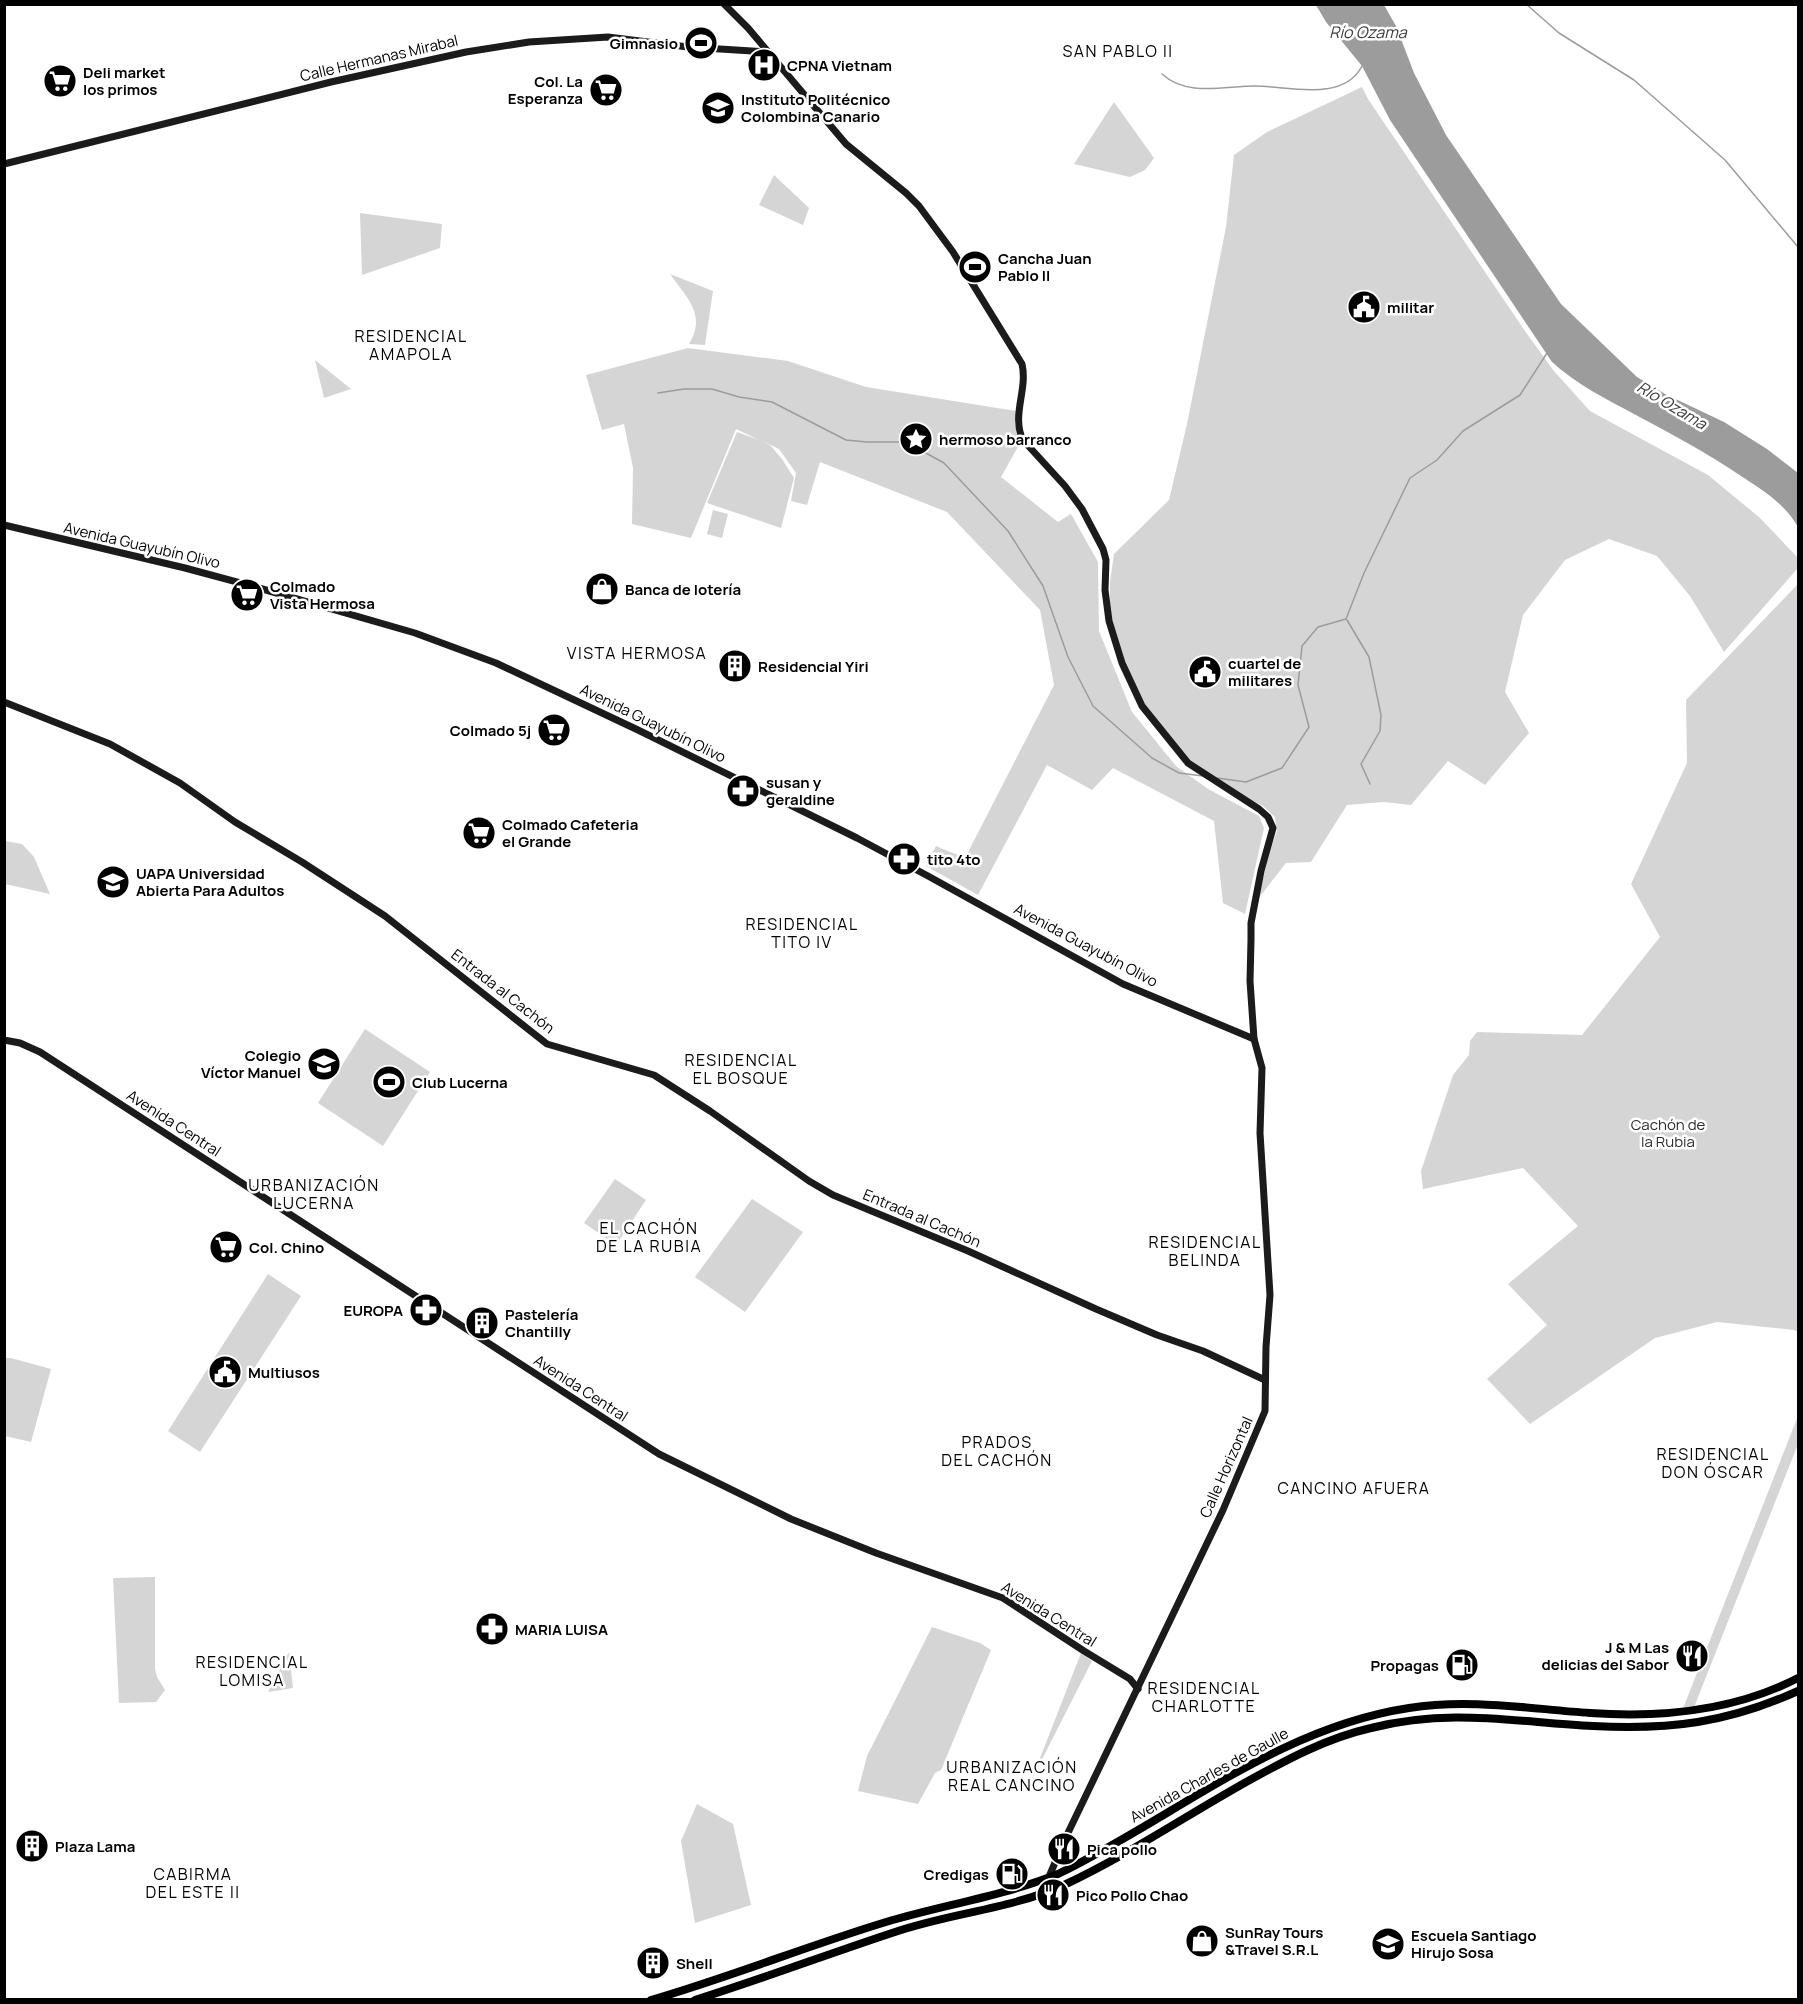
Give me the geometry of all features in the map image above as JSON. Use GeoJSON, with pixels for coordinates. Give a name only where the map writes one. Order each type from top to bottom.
{"type":"FeatureCollection","features":[{"type":"Feature","properties":{"kind":"main road","name":"Calle Horizontal"},"geometry":{"type":"LineString","coordinates":[[724,4],[846,144],[919,206],[952,252],[1010,343],[1023,370],[1017,420],[1023,440],[1065,486],[1082,509],[1103,549],[1106,560],[1105,590],[1109,621],[1122,663],[1142,706],[1188,764],[1259,809],[1268,817],[1273,828],[1261,871],[1251,923],[1250,981],[1254,1039],[1262,1068],[1260,1133],[1270,1295],[1265,1411],[1223,1510],[1048,1879]]}},
{"type":"Feature","properties":{"kind":"main road","name":"Calle Hermanas Mirabal"},"geometry":{"type":"LineString","coordinates":[[4,164],[332,82],[466,52],[528,42],[608,37],[688,47],[768,52]]}},
{"type":"Feature","properties":{"kind":"main road","name":"Avenida Guayubín Olivo"},"geometry":{"type":"LineString","coordinates":[[4,525],[185,568],[291,597],[415,633],[495,663],[724,772],[856,838],[1123,984],[1254,1039]]}},
{"type":"Feature","properties":{"kind":"main road","name":"Entrada al Cachón"},"geometry":{"type":"LineString","coordinates":[[4,702],[110,744],[180,783],[236,822],[385,916],[547,1044],[654,1075],[833,1195],[968,1251],[1126,1322],[1203,1351],[1265,1380]]}},
{"type":"Feature","properties":{"kind":"main road","name":"Avenida Central"},"geometry":{"type":"LineString","coordinates":[[4,1040],[20,1043],[40,1052],[659,1454],[791,1519],[876,1553],[1004,1598],[1130,1679],[1138,1689]]}},
{"type":"Feature","properties":{"kind":"main road","name":"Avenida Charles de Gaulle"},"geometry":{"type":"LineString","coordinates":[[651,2000],[888,1921],[1048,1879],[1079,1864],[1286,1745],[1378,1713],[1433,1705],[1475,1703],[1592,1713],[1633,1714],[1694,1711],[1748,1698],[1798,1678]]}},
{"type":"Feature","properties":{"kind":"main road","name":"Avenida Charles de Gaulle"},"geometry":{"type":"LineString","coordinates":[[695,2000],[893,1932],[1010,1903],[1055,1889],[1298,1754],[1369,1728],[1401,1721],[1462,1716],[1597,1726],[1681,1725],[1726,1718],[1773,1703],[1798,1691]]}},
{"type":"Feature","properties":{"kind":"main road"},"geometry":{"type":"LineString","coordinates":[[841,1949],[835,1947],[835,1944],[846,1936]]}},
{"type":"Feature","properties":{"kind":"main road"},"geometry":{"type":"LineString","coordinates":[[817,1957],[820,1951],[830,1947],[825,1943]]}},
{"type":"Feature","properties":{"kind":"green space"},"geometry":{"type":"Polygon","coordinates":[[[1362,87],[1527,334],[1554,371],[1590,411],[1708,475],[1760,518],[1798,558],[1798,568],[1724,652],[1690,596],[1657,556],[1609,539],[1565,560],[1523,615],[1505,692],[1529,733],[1485,785],[1448,761],[1411,805],[1384,802],[1347,805],[1311,862],[1286,863],[1258,899],[1277,831],[1275,817],[1263,806],[1214,782],[1189,764],[1143,706],[1125,666],[1110,618],[1110,582],[1114,554],[1169,500],[1187,424],[1226,227],[1234,155],[1267,132],[1362,87]]]}},
{"type":"Feature","properties":{"kind":"green space"},"geometry":{"type":"Polygon","coordinates":[[[1114,102],[1154,158],[1145,170],[1130,177],[1074,164],[1114,102]]]}},
{"type":"Feature","properties":{"kind":"green space"},"geometry":{"type":"Polygon","coordinates":[[[774,175],[809,208],[803,225],[759,205],[774,175]]]}},
{"type":"Feature","properties":{"kind":"green space"},"geometry":{"type":"Polygon","coordinates":[[[360,213],[442,224],[440,248],[362,275],[360,213]]]}},
{"type":"Feature","properties":{"kind":"green space","name":"Cancha Juan Pablo II"},"geometry":{"type":"Polygon","coordinates":[[[974,254],[987,274],[976,281],[963,261],[974,254]]]}},
{"type":"Feature","properties":{"kind":"green space"},"geometry":{"type":"Polygon","coordinates":[[[670,274],[713,291],[705,345],[689,344],[696,324],[693,307],[670,274]]]}},
{"type":"Feature","properties":{"kind":"green space"},"geometry":{"type":"Polygon","coordinates":[[[688,348],[788,361],[866,387],[1016,411],[1019,445],[1001,477],[1058,522],[1071,514],[1098,562],[1099,631],[1132,712],[1176,766],[1208,789],[1259,816],[1264,828],[1245,914],[1223,903],[1214,821],[1113,768],[1092,790],[1047,765],[978,895],[926,866],[936,846],[965,858],[1054,685],[1040,610],[947,512],[820,462],[807,505],[791,501],[796,473],[779,449],[760,440],[771,446],[794,478],[781,528],[707,503],[737,432],[759,440],[736,429],[691,538],[632,524],[633,468],[624,424],[602,430],[586,375],[688,348]]]}},
{"type":"Feature","properties":{"kind":"green space"},"geometry":{"type":"Polygon","coordinates":[[[315,360],[351,389],[324,398],[315,360]]]}},
{"type":"Feature","properties":{"kind":"green space"},"geometry":{"type":"Polygon","coordinates":[[[713,510],[728,514],[722,538],[707,534],[713,510]]]}},
{"type":"Feature","properties":{"kind":"green space","name":"Cachón de la Rubia"},"geometry":{"type":"Polygon","coordinates":[[[1798,584],[1798,1332],[1717,1322],[1655,1338],[1530,1424],[1487,1379],[1547,1325],[1508,1284],[1578,1226],[1523,1168],[1423,1189],[1421,1171],[1453,1075],[1469,1055],[1470,1041],[1477,1032],[1582,1035],[1660,937],[1631,884],[1687,763],[1686,700],[1798,584]]]}},
{"type":"Feature","properties":{"kind":"green space"},"geometry":{"type":"Polygon","coordinates":[[[5,841],[22,844],[34,857],[50,894],[5,884],[5,841]]]}},
{"type":"Feature","properties":{"kind":"green space"},"geometry":{"type":"Polygon","coordinates":[[[365,1029],[430,1072],[383,1146],[318,1103],[365,1029]]]}},
{"type":"Feature","properties":{"kind":"green space"},"geometry":{"type":"Polygon","coordinates":[[[615,1179],[646,1200],[616,1245],[584,1223],[615,1179]]]}},
{"type":"Feature","properties":{"kind":"green space"},"geometry":{"type":"Polygon","coordinates":[[[752,1199],[803,1232],[745,1312],[695,1277],[752,1199]]]}},
{"type":"Feature","properties":{"kind":"green space"},"geometry":{"type":"Polygon","coordinates":[[[268,1274],[301,1296],[200,1452],[168,1431],[268,1274]]]}},
{"type":"Feature","properties":{"kind":"green space"},"geometry":{"type":"Polygon","coordinates":[[[4,1358],[51,1369],[31,1442],[5,1436],[4,1358]]]}},
{"type":"Feature","properties":{"kind":"green space"},"geometry":{"type":"Polygon","coordinates":[[[1798,1416],[1798,1444],[1693,1710],[1682,1711],[1798,1416]]]}},
{"type":"Feature","properties":{"kind":"green space"},"geometry":{"type":"Polygon","coordinates":[[[155,1577],[155,1669],[165,1690],[156,1702],[119,1703],[113,1578],[155,1577]]]}},
{"type":"Feature","properties":{"kind":"green space"},"geometry":{"type":"Polygon","coordinates":[[[932,1627],[980,1643],[991,1650],[941,1770],[935,1773],[918,1804],[858,1791],[867,1756],[932,1627]]]}},
{"type":"Feature","properties":{"kind":"green space"},"geometry":{"type":"Polygon","coordinates":[[[289,1652],[293,1688],[268,1692],[289,1652]]]}},
{"type":"Feature","properties":{"kind":"green space"},"geometry":{"type":"Polygon","coordinates":[[[1081,1653],[1092,1661],[1031,1781],[1081,1653]]]}},
{"type":"Feature","properties":{"kind":"green space"},"geometry":{"type":"Polygon","coordinates":[[[697,1804],[733,1824],[751,1905],[695,1923],[681,1841],[697,1804]]]}},
{"type":"Feature","properties":{"kind":"water","name":"Río Ozama"},"geometry":{"type":"Polygon","coordinates":[[[1316,5],[1384,5],[1396,26],[1414,73],[1446,135],[1561,304],[1637,377],[1665,394],[1724,422],[1767,449],[1798,473],[1798,527],[1780,504],[1758,487],[1702,451],[1592,391],[1552,362],[1390,120],[1362,66],[1326,22],[1316,5]]]}},
{"type":"Feature","properties":{"kind":"waterway"},"geometry":{"type":"LineString","coordinates":[[1526,4],[1559,33],[1634,80],[1725,160],[1798,247]]}},
{"type":"Feature","properties":{"kind":"waterway"},"geometry":{"type":"LineString","coordinates":[[1162,74],[1183,86],[1194,88],[1255,86],[1313,90],[1342,85],[1362,66]]}},
{"type":"Feature","properties":{"kind":"waterway"},"geometry":{"type":"LineString","coordinates":[[1217,778],[1246,782],[1282,768],[1309,727],[1298,685],[1302,646],[1318,627],[1346,619],[1364,573],[1410,478],[1437,460],[1463,431],[1520,395],[1547,353]]}},
{"type":"Feature","properties":{"kind":"waterway"},"geometry":{"type":"LineString","coordinates":[[658,393],[684,389],[712,389],[739,397],[772,402],[846,440],[906,442],[944,463],[1008,531],[1043,586],[1068,657],[1093,706],[1152,758],[1179,773],[1203,776]]}},
{"type":"Feature","properties":{"kind":"waterway"},"geometry":{"type":"LineString","coordinates":[[1347,620],[1369,657],[1381,715],[1380,731],[1361,764],[1370,784]]}},
{"type":"Feature","properties":{"kind":"place","name":"Gimnasio"},"geometry":{"type":"Point","coordinates":[701,43]}},
{"type":"Feature","properties":{"kind":"place","name":"CPNA Vietnam"},"geometry":{"type":"Point","coordinates":[764,65]}},
{"type":"Feature","properties":{"kind":"place","name":"Deli market los primos"},"geometry":{"type":"Point","coordinates":[60,81]}},
{"type":"Feature","properties":{"kind":"place","name":"Col. La Esperanza"},"geometry":{"type":"Point","coordinates":[606,90]}},
{"type":"Feature","properties":{"kind":"place","name":"Instituto Politécnico Colombina Canario"},"geometry":{"type":"Point","coordinates":[718,108]}},
{"type":"Feature","properties":{"kind":"place","name":"Cancha Juan Pablo II"},"geometry":{"type":"Point","coordinates":[975,267]}},
{"type":"Feature","properties":{"kind":"place","name":"militar"},"geometry":{"type":"Point","coordinates":[1364,307]}},
{"type":"Feature","properties":{"kind":"place","name":"hermoso barranco"},"geometry":{"type":"Point","coordinates":[916,439]}},
{"type":"Feature","properties":{"kind":"place","name":"Banca de lotería"},"geometry":{"type":"Point","coordinates":[602,589]}},
{"type":"Feature","properties":{"kind":"place","name":"Colmado Vista Hermosa"},"geometry":{"type":"Point","coordinates":[247,595]}},
{"type":"Feature","properties":{"kind":"place","name":"Residencial Yiri"},"geometry":{"type":"Point","coordinates":[735,666]}},
{"type":"Feature","properties":{"kind":"place","name":"cuartel de militares"},"geometry":{"type":"Point","coordinates":[1205,672]}},
{"type":"Feature","properties":{"kind":"place","name":"Colmado 5j"},"geometry":{"type":"Point","coordinates":[554,730]}},
{"type":"Feature","properties":{"kind":"place","name":"susan y geraldine"},"geometry":{"type":"Point","coordinates":[743,791]}},
{"type":"Feature","properties":{"kind":"place","name":"Colmado Cafeteria el Grande"},"geometry":{"type":"Point","coordinates":[479,833]}},
{"type":"Feature","properties":{"kind":"place","name":"tito 4to"},"geometry":{"type":"Point","coordinates":[904,859]}},
{"type":"Feature","properties":{"kind":"place","name":"UAPA Universidad Abierta Para Adultos"},"geometry":{"type":"Point","coordinates":[113,882]}},
{"type":"Feature","properties":{"kind":"place","name":"Colegio Víctor Manuel"},"geometry":{"type":"Point","coordinates":[324,1064]}},
{"type":"Feature","properties":{"kind":"place","name":"Club Lucerna"},"geometry":{"type":"Point","coordinates":[389,1082]}},
{"type":"Feature","properties":{"kind":"place","name":"Col. Chino"},"geometry":{"type":"Point","coordinates":[226,1247]}},
{"type":"Feature","properties":{"kind":"place","name":"EUROPA"},"geometry":{"type":"Point","coordinates":[426,1310]}},
{"type":"Feature","properties":{"kind":"place","name":"Pastelería Chantilly"},"geometry":{"type":"Point","coordinates":[482,1323]}},
{"type":"Feature","properties":{"kind":"place","name":"Multiusos"},"geometry":{"type":"Point","coordinates":[225,1372]}},
{"type":"Feature","properties":{"kind":"place","name":"MARIA LUISA"},"geometry":{"type":"Point","coordinates":[492,1629]}},
{"type":"Feature","properties":{"kind":"place","name":"J & M Las delicias del Sabor"},"geometry":{"type":"Point","coordinates":[1692,1656]}},
{"type":"Feature","properties":{"kind":"place","name":"Propagas"},"geometry":{"type":"Point","coordinates":[1462,1665]}},
{"type":"Feature","properties":{"kind":"place","name":"Plaza Lama"},"geometry":{"type":"Point","coordinates":[32,1846]}},
{"type":"Feature","properties":{"kind":"place","name":"Pica pollo"},"geometry":{"type":"Point","coordinates":[1064,1849]}},
{"type":"Feature","properties":{"kind":"place","name":"Credigas"},"geometry":{"type":"Point","coordinates":[1012,1874]}},
{"type":"Feature","properties":{"kind":"place","name":"Pico Pollo Chao"},"geometry":{"type":"Point","coordinates":[1053,1895]}},
{"type":"Feature","properties":{"kind":"place","name":"SunRay Tours &Travel S.R.L"},"geometry":{"type":"Point","coordinates":[1202,1941]}},
{"type":"Feature","properties":{"kind":"place","name":"Escuela Santiago Hirujo Sosa"},"geometry":{"type":"Point","coordinates":[1388,1944]}},
{"type":"Feature","properties":{"kind":"place","name":"Shell"},"geometry":{"type":"Point","coordinates":[653,1963]}},
{"type":"Feature","properties":{"kind":"district","name":"SAN PABLO II"},"geometry":{"type":"Point","coordinates":[1118,51]}},
{"type":"Feature","properties":{"kind":"district","name":"RESIDENCIAL AMAPOLA"},"geometry":{"type":"Point","coordinates":[411,345]}},
{"type":"Feature","properties":{"kind":"district","name":"VISTA HERMOSA"},"geometry":{"type":"Point","coordinates":[637,653]}},
{"type":"Feature","properties":{"kind":"district","name":"RESIDENCIAL TITO IV"},"geometry":{"type":"Point","coordinates":[802,933]}},
{"type":"Feature","properties":{"kind":"district","name":"RESIDENCIAL EL BOSQUE"},"geometry":{"type":"Point","coordinates":[741,1069]}},
{"type":"Feature","properties":{"kind":"district","name":"URBANIZACIÓN LUCERNA"},"geometry":{"type":"Point","coordinates":[314,1194]}},
{"type":"Feature","properties":{"kind":"district","name":"EL CACHÓN DE LA RUBIA"},"geometry":{"type":"Point","coordinates":[649,1237]}},
{"type":"Feature","properties":{"kind":"district","name":"RESIDENCIAL BELINDA"},"geometry":{"type":"Point","coordinates":[1205,1251]}},
{"type":"Feature","properties":{"kind":"district","name":"PRADOS DEL CACHÓN"},"geometry":{"type":"Point","coordinates":[997,1451]}},
{"type":"Feature","properties":{"kind":"district","name":"RESIDENCIAL DON ÓSCAR"},"geometry":{"type":"Point","coordinates":[1713,1463]}},
{"type":"Feature","properties":{"kind":"district","name":"CANCINO AFUERA"},"geometry":{"type":"Point","coordinates":[1354,1488]}},
{"type":"Feature","properties":{"kind":"district","name":"RESIDENCIAL LOMISA"},"geometry":{"type":"Point","coordinates":[252,1671]}},
{"type":"Feature","properties":{"kind":"district","name":"RESIDENCIAL CHARLOTTE"},"geometry":{"type":"Point","coordinates":[1204,1697]}},
{"type":"Feature","properties":{"kind":"district","name":"URBANIZACIÓN REAL CANCINO"},"geometry":{"type":"Point","coordinates":[1012,1776]}},
{"type":"Feature","properties":{"kind":"district","name":"CABIRMA DEL ESTE II"},"geometry":{"type":"Point","coordinates":[193,1883]}}]}
